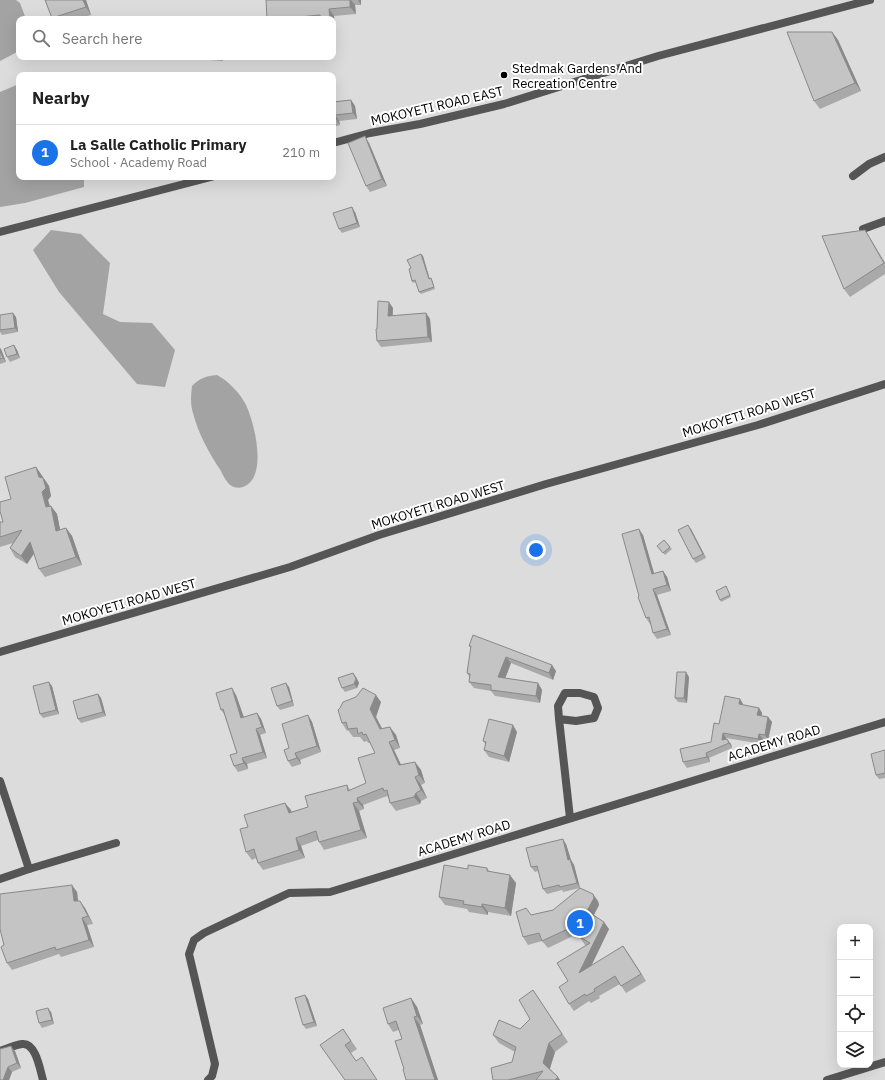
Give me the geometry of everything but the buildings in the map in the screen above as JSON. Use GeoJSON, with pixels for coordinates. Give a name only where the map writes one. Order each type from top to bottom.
{"type":"FeatureCollection","features":[{"type":"Feature","properties":{"kind":"street","name":"MOKOYETI ROAD EAST"},"geometry":{"type":"LineString","coordinates":[[336,142],[370,133],[420,124],[504,104],[658,56],[870,0]]}},
{"type":"Feature","properties":{"kind":"street"},"geometry":{"type":"LineString","coordinates":[[853,176],[869,164],[885,157]]}},
{"type":"Feature","properties":{"kind":"street"},"geometry":{"type":"LineString","coordinates":[[0,232],[199,180]]}},
{"type":"Feature","properties":{"kind":"street"},"geometry":{"type":"LineString","coordinates":[[863,229],[885,221]]}},
{"type":"Feature","properties":{"kind":"street","name":"MOKOYETI ROAD WEST"},"geometry":{"type":"LineString","coordinates":[[0,652],[290,567],[379,536],[538,486],[758,425],[885,384]]}},
{"type":"Feature","properties":{"kind":"street"},"geometry":{"type":"LineString","coordinates":[[559,719],[576,721],[594,718],[598,708],[594,697],[580,693],[565,693],[558,706],[559,719],[570,818]]}},
{"type":"Feature","properties":{"kind":"street","name":"ACADEMY ROAD"},"geometry":{"type":"LineString","coordinates":[[208,1080],[212,1076],[215,1064],[190,954],[194,940],[204,933],[289,893],[330,892],[885,722]]}},
{"type":"Feature","properties":{"kind":"street"},"geometry":{"type":"LineString","coordinates":[[0,781],[29,869]]}},
{"type":"Feature","properties":{"kind":"street"},"geometry":{"type":"LineString","coordinates":[[0,879],[116,843]]}},
{"type":"Feature","properties":{"kind":"street"},"geometry":{"type":"LineString","coordinates":[[0,1051],[23,1044],[29,1046],[34,1050],[43,1080]]}},
{"type":"Feature","properties":{"kind":"street"},"geometry":{"type":"LineString","coordinates":[[827,1080],[885,1062]]}},
{"type":"Feature","properties":{"kind":"shaded area"},"geometry":{"type":"Polygon","coordinates":[[[0,0],[885,0],[885,1080],[0,1080],[0,0]]]}},
{"type":"Feature","properties":{"kind":"shaded area"},"geometry":{"type":"Polygon","coordinates":[[[0,0],[16,0],[20,3],[25,16],[16,16],[16,53],[0,61],[0,0]]]}},
{"type":"Feature","properties":{"kind":"shaded area"},"geometry":{"type":"Polygon","coordinates":[[[16,85],[16,180],[84,180],[84,187],[25,203],[0,207],[0,92],[16,85]]]}},
{"type":"Feature","properties":{"kind":"shaded area"},"geometry":{"type":"Polygon","coordinates":[[[51,230],[81,234],[110,263],[103,314],[120,322],[152,323],[175,350],[165,387],[137,384],[59,292],[33,250],[51,230]]]}},
{"type":"Feature","properties":{"kind":"shaded area"},"geometry":{"type":"Polygon","coordinates":[[[217,375],[229,384],[243,399],[249,411],[255,435],[257,448],[256,472],[251,482],[241,488],[232,486],[225,479],[204,443],[192,409],[192,386],[203,378],[217,375]]]}},
{"type":"Feature","properties":{"kind":"place","name":"Stedmak Gardens And Recreation Centre"},"geometry":{"type":"Point","coordinates":[504,75]}},
{"type":"Feature","properties":{"kind":"place","name":"La Salle Catholic Primary"},"geometry":{"type":"Point","coordinates":[580,923]}}]}
